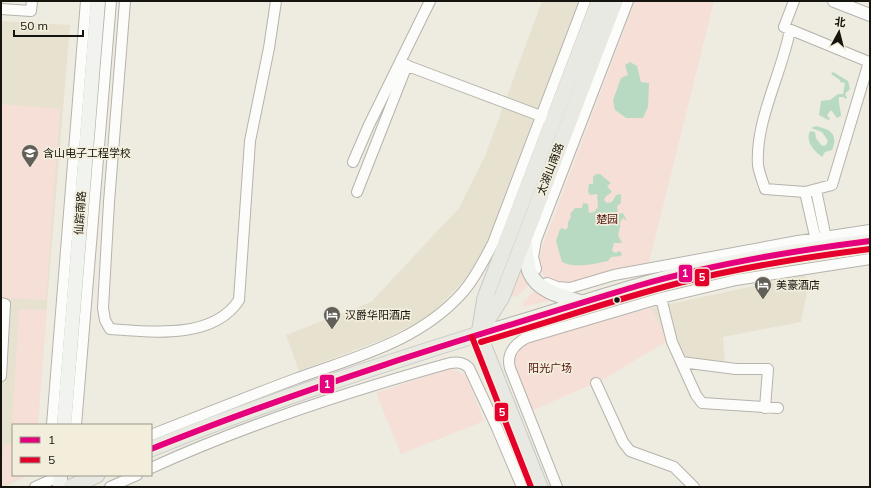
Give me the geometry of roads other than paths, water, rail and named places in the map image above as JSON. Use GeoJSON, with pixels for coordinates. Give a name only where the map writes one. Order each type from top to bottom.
{"type":"FeatureCollection","features":[{"type":"Feature","properties":{"kind":"main road","name":"仙踪南路"},"geometry":{"type":"LineString","coordinates":[[64,424],[90,177],[98,1]]}},
{"type":"Feature","properties":{"kind":"main road","name":"太湖山南路"},"geometry":{"type":"LineString","coordinates":[[478,334],[485,298],[599,1]]}},
{"type":"Feature","properties":{"kind":"main road","name":"太湖山南路"},"geometry":{"type":"LineString","coordinates":[[478,334],[500,303],[524,238],[553,121],[615,1]]}},
{"type":"Feature","properties":{"kind":"main road"},"geometry":{"type":"LineString","coordinates":[[524,238],[530,272],[537,283],[555,294],[584,303]]}},
{"type":"Feature","properties":{"kind":"main road"},"geometry":{"type":"LineString","coordinates":[[152,450],[202,428],[369,369],[639,285],[706,268],[822,242],[870,241]]}},
{"type":"Feature","properties":{"kind":"main road"},"geometry":{"type":"LineString","coordinates":[[478,334],[540,487]]}},
{"type":"Feature","properties":{"kind":"main road"},"geometry":{"type":"LineString","coordinates":[[71,487],[94,476]]}},
{"type":"Feature","properties":{"kind":"street"},"geometry":{"type":"LineString","coordinates":[[1,10],[31,11],[32,1]]}},
{"type":"Feature","properties":{"kind":"street"},"geometry":{"type":"LineString","coordinates":[[52,424],[86,1]]}},
{"type":"Feature","properties":{"kind":"street"},"geometry":{"type":"LineString","coordinates":[[111,1],[93,134],[114,135]]}},
{"type":"Feature","properties":{"kind":"street"},"geometry":{"type":"LineString","coordinates":[[125,1],[114,135],[103,308],[105,320],[110,329],[150,332],[197,329],[226,313],[236,304],[238,300],[250,140],[269,48],[276,1]]}},
{"type":"Feature","properties":{"kind":"street"},"geometry":{"type":"LineString","coordinates":[[354,162],[403,64],[430,1]]}},
{"type":"Feature","properties":{"kind":"street"},"geometry":{"type":"LineString","coordinates":[[152,436],[297,379],[363,356],[410,335],[434,319],[463,292],[483,262],[493,243],[553,121],[585,1]]}},
{"type":"Feature","properties":{"kind":"street"},"geometry":{"type":"LineString","coordinates":[[628,1],[536,240],[533,257],[534,266],[542,278],[557,288],[570,288],[614,275],[822,242],[870,230]]}},
{"type":"Feature","properties":{"kind":"street"},"geometry":{"type":"LineString","coordinates":[[790,30],[785,54],[764,117],[758,166],[765,189],[805,192],[832,185],[869,62],[784,27],[794,1]]}},
{"type":"Feature","properties":{"kind":"street"},"geometry":{"type":"LineString","coordinates":[[834,1],[870,15]]}},
{"type":"Feature","properties":{"kind":"street"},"geometry":{"type":"LineString","coordinates":[[403,64],[553,121]]}},
{"type":"Feature","properties":{"kind":"street"},"geometry":{"type":"LineString","coordinates":[[357,192],[403,64]]}},
{"type":"Feature","properties":{"kind":"street"},"geometry":{"type":"LineString","coordinates":[[76,424],[90,177],[111,178]]}},
{"type":"Feature","properties":{"kind":"street"},"geometry":{"type":"LineString","coordinates":[[816,190],[822,242]]}},
{"type":"Feature","properties":{"kind":"street"},"geometry":{"type":"LineString","coordinates":[[805,192],[822,242]]}},
{"type":"Feature","properties":{"kind":"street"},"geometry":{"type":"LineString","coordinates":[[557,487],[508,362],[512,349],[518,342],[526,338],[661,298],[736,280],[870,259]]}},
{"type":"Feature","properties":{"kind":"street"},"geometry":{"type":"LineString","coordinates":[[661,298],[672,342],[696,395],[702,403],[778,408]]}},
{"type":"Feature","properties":{"kind":"street"},"geometry":{"type":"LineString","coordinates":[[1,304],[5,304],[1,376]]}},
{"type":"Feature","properties":{"kind":"street"},"geometry":{"type":"LineString","coordinates":[[152,468],[213,443],[371,385],[450,363],[459,362],[465,364],[469,368],[522,487]]}},
{"type":"Feature","properties":{"kind":"street"},"geometry":{"type":"LineString","coordinates":[[681,362],[736,369],[768,369],[765,408]]}},
{"type":"Feature","properties":{"kind":"street"},"geometry":{"type":"LineString","coordinates":[[596,383],[623,442],[630,451],[674,467],[694,487]]}},
{"type":"Feature","properties":{"kind":"street"},"geometry":{"type":"LineString","coordinates":[[110,487],[134,476]]}},
{"type":"Feature","properties":{"kind":"street"},"geometry":{"type":"LineString","coordinates":[[35,487],[56,478]]}},
{"type":"Feature","properties":{"kind":"place","name":"含山电子工程学校"},"geometry":{"type":"Point","coordinates":[30,168]}},
{"type":"Feature","properties":{"kind":"place","name":"美豪酒店"},"geometry":{"type":"Point","coordinates":[763,300]}},
{"type":"Feature","properties":{"kind":"place","name":"汉爵华阳酒店"},"geometry":{"type":"Point","coordinates":[332,330]}},
{"type":"Feature","properties":{"kind":"park label","name":"楚园"},"geometry":{"type":"Point","coordinates":[607,219]}},
{"type":"Feature","properties":{"kind":"park label","name":"阳光广场"},"geometry":{"type":"Point","coordinates":[550,368]}}]}
